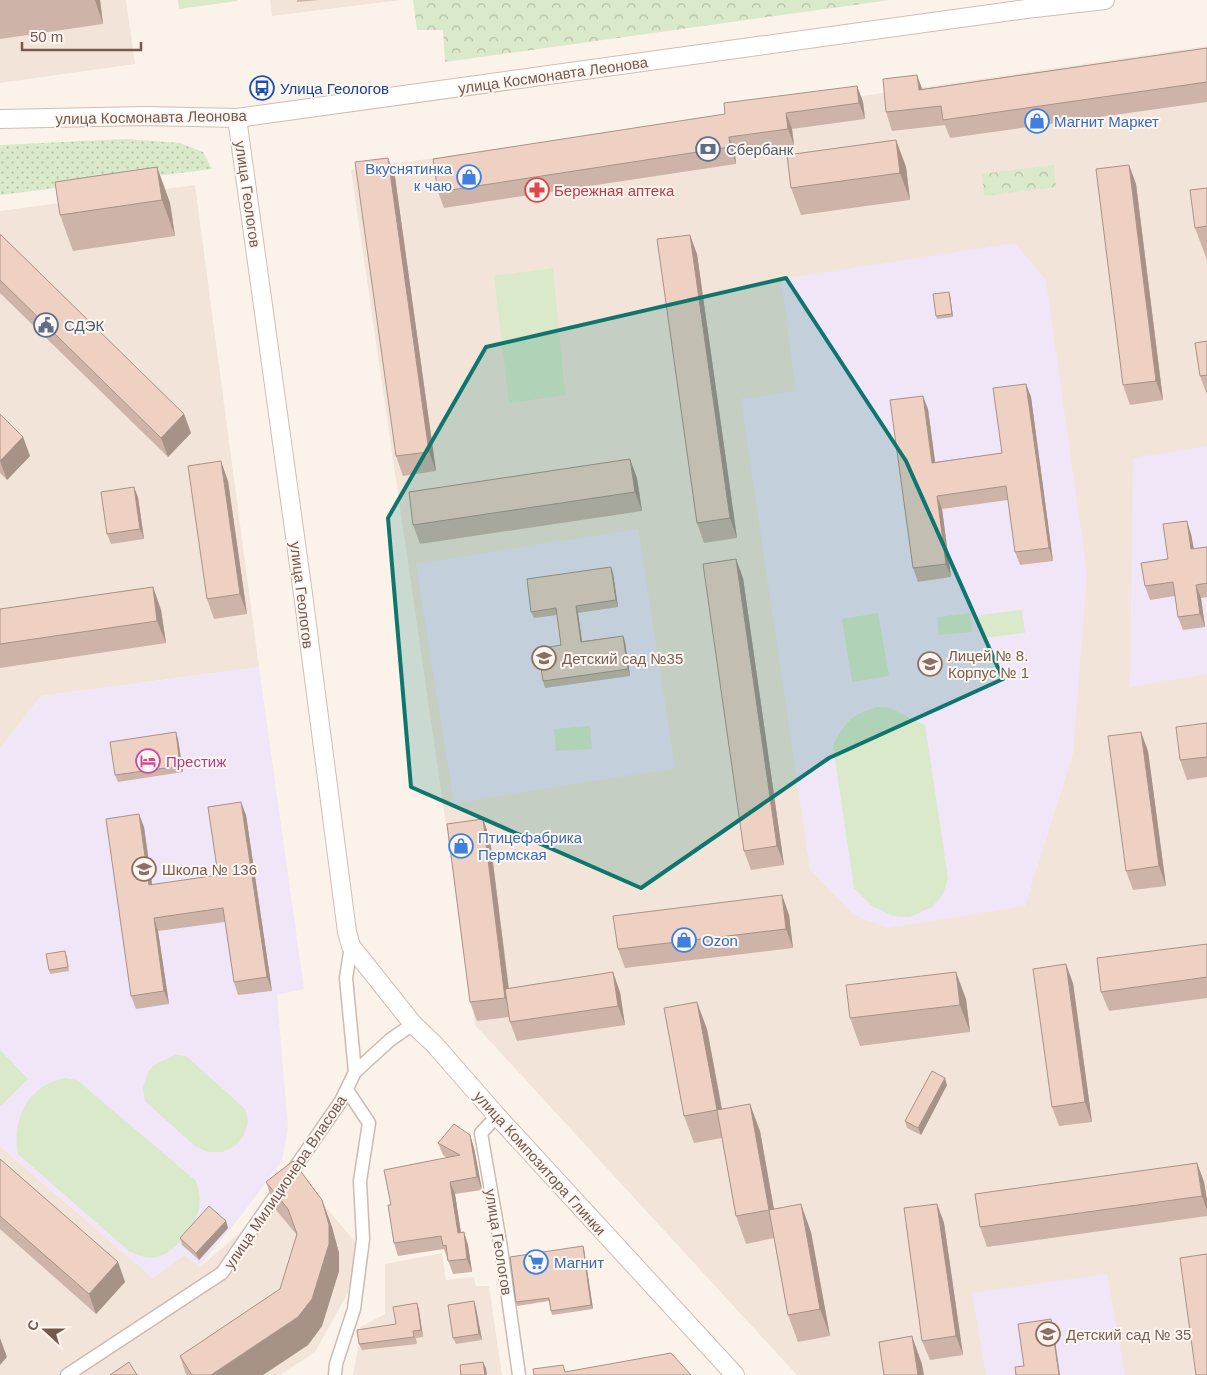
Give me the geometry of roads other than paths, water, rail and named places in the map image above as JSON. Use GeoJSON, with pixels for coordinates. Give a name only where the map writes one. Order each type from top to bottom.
{"type":"FeatureCollection","features":[{"type":"Feature","properties":{"kind":"street","name":"улица Космонавта Леонова"},"geometry":{"type":"LineString","coordinates":[[0,119],[146,116],[237,118],[1026,5],[1105,0]]}},
{"type":"Feature","properties":{"kind":"street","name":"улица Геологов"},"geometry":{"type":"LineString","coordinates":[[237,118],[303,594],[347,932],[351,946],[346,978],[355,1072]]}},
{"type":"Feature","properties":{"kind":"street","name":"улица Композитора Глинки"},"geometry":{"type":"LineString","coordinates":[[351,946],[414,1024],[735,1375]]}},
{"type":"Feature","properties":{"kind":"street","name":"улица Милиционера Власова"},"geometry":{"type":"LineString","coordinates":[[67,1375],[222,1273],[347,1090],[355,1072],[390,1040],[414,1024]]}},
{"type":"Feature","properties":{"kind":"street"},"geometry":{"type":"LineString","coordinates":[[335,1375],[336,1364],[354,1309],[363,1239],[360,1181],[368,1123],[347,1090]]}},
{"type":"Feature","properties":{"kind":"street","name":"улица Геологов"},"geometry":{"type":"LineString","coordinates":[[497,1116],[481,1133],[501,1248],[519,1375]]}},
{"type":"Feature","properties":{"kind":"place","name":"Улица Геологов"},"geometry":{"type":"Point","coordinates":[262,88]}},
{"type":"Feature","properties":{"kind":"place","name":"Магнит Маркет"},"geometry":{"type":"Point","coordinates":[1037,121]}},
{"type":"Feature","properties":{"kind":"place","name":"Сбербанк"},"geometry":{"type":"Point","coordinates":[708,149]}},
{"type":"Feature","properties":{"kind":"place","name":"Вкуснятинка к чаю"},"geometry":{"type":"Point","coordinates":[469,177]}},
{"type":"Feature","properties":{"kind":"place","name":"Бережная аптека"},"geometry":{"type":"Point","coordinates":[537,190]}},
{"type":"Feature","properties":{"kind":"place","name":"СДЭК"},"geometry":{"type":"Point","coordinates":[46,325]}},
{"type":"Feature","properties":{"kind":"place","name":"Детский сад №35"},"geometry":{"type":"Point","coordinates":[544,658]}},
{"type":"Feature","properties":{"kind":"place","name":"Лицей № 8. Корпус № 1"},"geometry":{"type":"Point","coordinates":[930,664]}},
{"type":"Feature","properties":{"kind":"place","name":"Престиж"},"geometry":{"type":"Point","coordinates":[148,761]}},
{"type":"Feature","properties":{"kind":"place","name":"Птицефабрика Пермская"},"geometry":{"type":"Point","coordinates":[461,846]}},
{"type":"Feature","properties":{"kind":"place","name":"Школа № 136"},"geometry":{"type":"Point","coordinates":[144,869]}},
{"type":"Feature","properties":{"kind":"place","name":"Ozon"},"geometry":{"type":"Point","coordinates":[684,940]}},
{"type":"Feature","properties":{"kind":"place","name":"Магнит"},"geometry":{"type":"Point","coordinates":[536,1262]}},
{"type":"Feature","properties":{"kind":"place","name":"Детский сад № 35"},"geometry":{"type":"Point","coordinates":[1048,1334]}}]}
